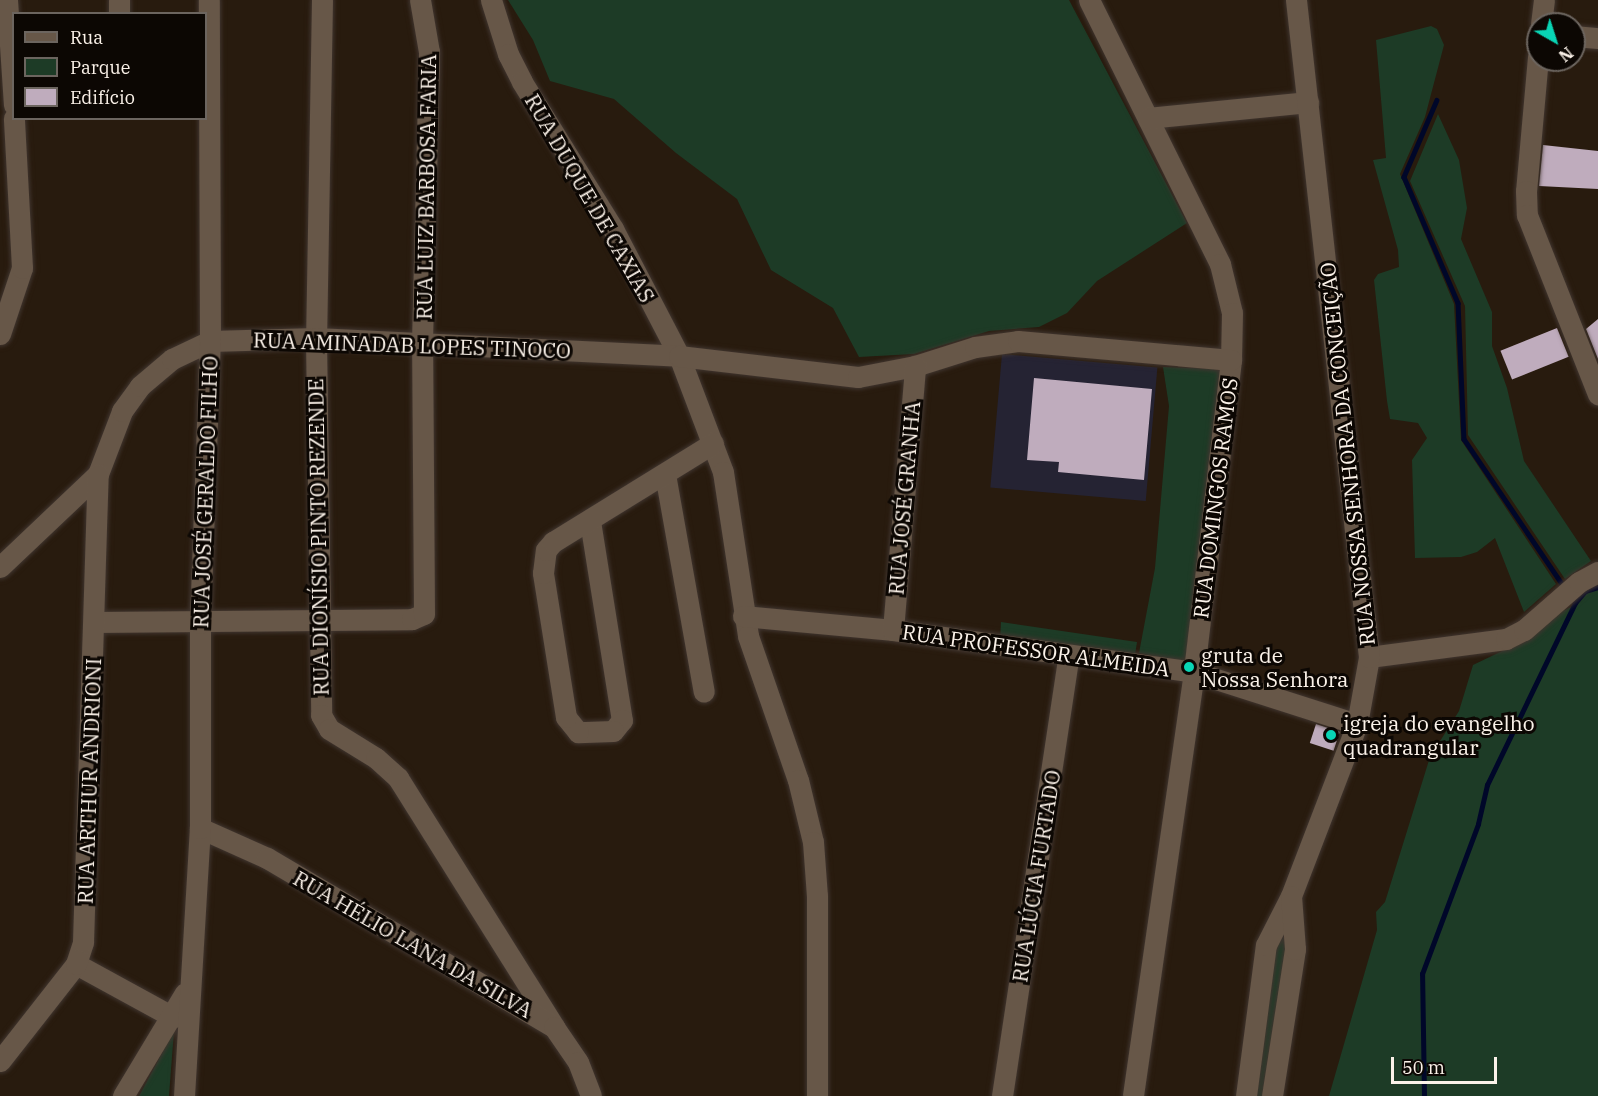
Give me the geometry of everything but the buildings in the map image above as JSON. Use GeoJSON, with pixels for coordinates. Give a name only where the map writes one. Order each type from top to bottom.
{"type":"FeatureCollection","features":[{"type":"Feature","properties":{"kind":"street"},"geometry":{"type":"LineString","coordinates":[[7,0],[12,85]]}},
{"type":"Feature","properties":{"kind":"street","name":"RUA JOSÉ GERALDO FILHO"},"geometry":{"type":"LineString","coordinates":[[184,1096],[200,828],[200,623],[210,341],[208,0]]}},
{"type":"Feature","properties":{"kind":"street","name":"RUA DIONÍSIO PINTO REZENDE"},"geometry":{"type":"LineString","coordinates":[[322,0],[316,338],[318,697],[321,715],[329,729],[376,758],[398,778],[554,1027]]}},
{"type":"Feature","properties":{"kind":"street","name":"RUA LUIZ BARBOSA FARIA"},"geometry":{"type":"LineString","coordinates":[[318,619],[412,619],[424,615],[425,609],[422,342],[429,52],[420,0]]}},
{"type":"Feature","properties":{"kind":"street","name":"RUA DUQUE DE CAXIAS"},"geometry":{"type":"LineString","coordinates":[[491,0],[507,54],[613,229],[680,356],[713,443],[730,499],[743,616],[798,780],[813,842],[817,897],[817,1096]]}},
{"type":"Feature","properties":{"kind":"street","name":"RUA DOMINGOS RAMOS"},"geometry":{"type":"LineString","coordinates":[[1089,0],[1229,289],[1231,360],[1194,672],[1134,1096]]}},
{"type":"Feature","properties":{"kind":"street","name":"RUA NOSSA SENHORA DA CONCEIÇÃO"},"geometry":{"type":"LineString","coordinates":[[1246,1096],[1266,945],[1291,897],[1357,724],[1369,657],[1296,0]]}},
{"type":"Feature","properties":{"kind":"street"},"geometry":{"type":"LineString","coordinates":[[1537,72],[1526,191],[1527,215],[1596,382]]}},
{"type":"Feature","properties":{"kind":"street"},"geometry":{"type":"LineString","coordinates":[[1148,118],[1308,102]]}},
{"type":"Feature","properties":{"kind":"street"},"geometry":{"type":"LineString","coordinates":[[0,334],[22,268],[14,120]]}},
{"type":"Feature","properties":{"kind":"street","name":"RUA AMINADAB LOPES TINOCO"},"geometry":{"type":"LineString","coordinates":[[0,567],[98,474],[122,411],[140,386],[172,359],[210,341],[316,338],[422,342],[680,356],[858,376],[915,366],[975,347],[1018,342],[1231,360]]}},
{"type":"Feature","properties":{"kind":"street","name":"RUA JOSÉ GRANHA"},"geometry":{"type":"LineString","coordinates":[[892,630],[915,366]]}},
{"type":"Feature","properties":{"kind":"street"},"geometry":{"type":"LineString","coordinates":[[590,521],[622,720],[613,731],[578,732],[568,723],[543,573],[546,550],[553,542],[713,443]]}},
{"type":"Feature","properties":{"kind":"street","name":"RUA ARTHUR ANDRIONI"},"geometry":{"type":"LineString","coordinates":[[0,1061],[76,964],[85,915],[98,474]]}},
{"type":"Feature","properties":{"kind":"street"},"geometry":{"type":"LineString","coordinates":[[665,474],[704,692]]}},
{"type":"Feature","properties":{"kind":"street"},"geometry":{"type":"LineString","coordinates":[[1369,657],[1506,639],[1524,630],[1571,589],[1598,572]]}},
{"type":"Feature","properties":{"kind":"street","name":"RUA PROFESSOR ALMEIDA"},"geometry":{"type":"LineString","coordinates":[[743,616],[892,630],[1194,672],[1357,724]]}},
{"type":"Feature","properties":{"kind":"street"},"geometry":{"type":"LineString","coordinates":[[94,622],[200,623],[318,619]]}},
{"type":"Feature","properties":{"kind":"street","name":"RUA LÚCIA FURTADO"},"geometry":{"type":"LineString","coordinates":[[1002,1096],[1069,656]]}},
{"type":"Feature","properties":{"kind":"street","name":"RUA HÉLIO LANA DA SILVA"},"geometry":{"type":"LineString","coordinates":[[200,828],[267,858],[554,1027],[579,1062],[591,1096]]}},
{"type":"Feature","properties":{"kind":"street","name":"RUA NOSSA SENHORA DA CONCEIÇÃO"},"geometry":{"type":"LineString","coordinates":[[1272,1096],[1295,949],[1291,897]]}},
{"type":"Feature","properties":{"kind":"street"},"geometry":{"type":"LineString","coordinates":[[76,964],[173,1017]]}},
{"type":"Feature","properties":{"kind":"street"},"geometry":{"type":"LineString","coordinates":[[123,1096],[173,1017],[189,984]]}},
{"type":"Feature","properties":{"kind":"shaded area"},"geometry":{"type":"Polygon","coordinates":[[[1002,354],[1157,368],[1146,501],[990,487],[1002,354]]]}},
{"type":"Feature","properties":{"kind":"green space"},"geometry":{"type":"Polygon","coordinates":[[[508,0],[1069,0],[1187,223],[1097,281],[1067,313],[1039,327],[989,331],[914,354],[859,357],[833,308],[771,270],[737,199],[676,153],[614,99],[550,81],[533,40],[508,0]]]}},
{"type":"Feature","properties":{"kind":"green space"},"geometry":{"type":"Polygon","coordinates":[[[1431,26],[1437,29],[1444,45],[1425,117],[1400,174],[1454,304],[1461,440],[1556,584],[1524,612],[1495,538],[1477,552],[1461,557],[1415,558],[1412,460],[1427,438],[1418,423],[1390,419],[1387,401],[1374,280],[1378,274],[1399,267],[1398,250],[1373,160],[1386,158],[1376,40],[1431,26]]]}},
{"type":"Feature","properties":{"kind":"green space"},"geometry":{"type":"Polygon","coordinates":[[[1438,114],[1459,160],[1467,208],[1461,239],[1492,312],[1492,346],[1507,388],[1524,461],[1591,561],[1565,579],[1468,435],[1465,306],[1410,181],[1438,114]]]}},
{"type":"Feature","properties":{"kind":"green space"},"geometry":{"type":"Polygon","coordinates":[[[1163,367],[1222,369],[1189,664],[1139,653],[1155,568],[1169,406],[1163,367]]]}},
{"type":"Feature","properties":{"kind":"green space"},"geometry":{"type":"Polygon","coordinates":[[[1598,583],[1598,1096],[1329,1096],[1377,930],[1376,912],[1385,902],[1430,757],[1459,711],[1473,665],[1527,639],[1557,614],[1577,604],[1577,590],[1598,583]]]}},
{"type":"Feature","properties":{"kind":"green space"},"geometry":{"type":"Polygon","coordinates":[[[1001,622],[1137,642],[1135,655],[1000,641],[1001,622]]]}},
{"type":"Feature","properties":{"kind":"green space"},"geometry":{"type":"Polygon","coordinates":[[[1290,909],[1269,1096],[1255,1096],[1276,934],[1290,909]]]}},
{"type":"Feature","properties":{"kind":"green space"},"geometry":{"type":"Polygon","coordinates":[[[174,1031],[169,1096],[139,1096],[174,1031]]]}},
{"type":"Feature","properties":{"kind":"waterway"},"geometry":{"type":"LineString","coordinates":[[1437,100],[1404,177],[1458,303],[1464,439],[1565,588]]}},
{"type":"Feature","properties":{"kind":"waterway"},"geometry":{"type":"LineString","coordinates":[[1575,603],[1585,591],[1598,587]]}},
{"type":"Feature","properties":{"kind":"waterway"},"geometry":{"type":"LineString","coordinates":[[1424,1096],[1422,974],[1478,824],[1487,785],[1575,603],[1572,597]]}},
{"type":"Feature","properties":{"kind":"place","name":"gruta de Nossa Senhora"},"geometry":{"type":"Point","coordinates":[1189,667]}},
{"type":"Feature","properties":{"kind":"place","name":"igreja do evangelho quadrangular"},"geometry":{"type":"Point","coordinates":[1331,735]}}]}
